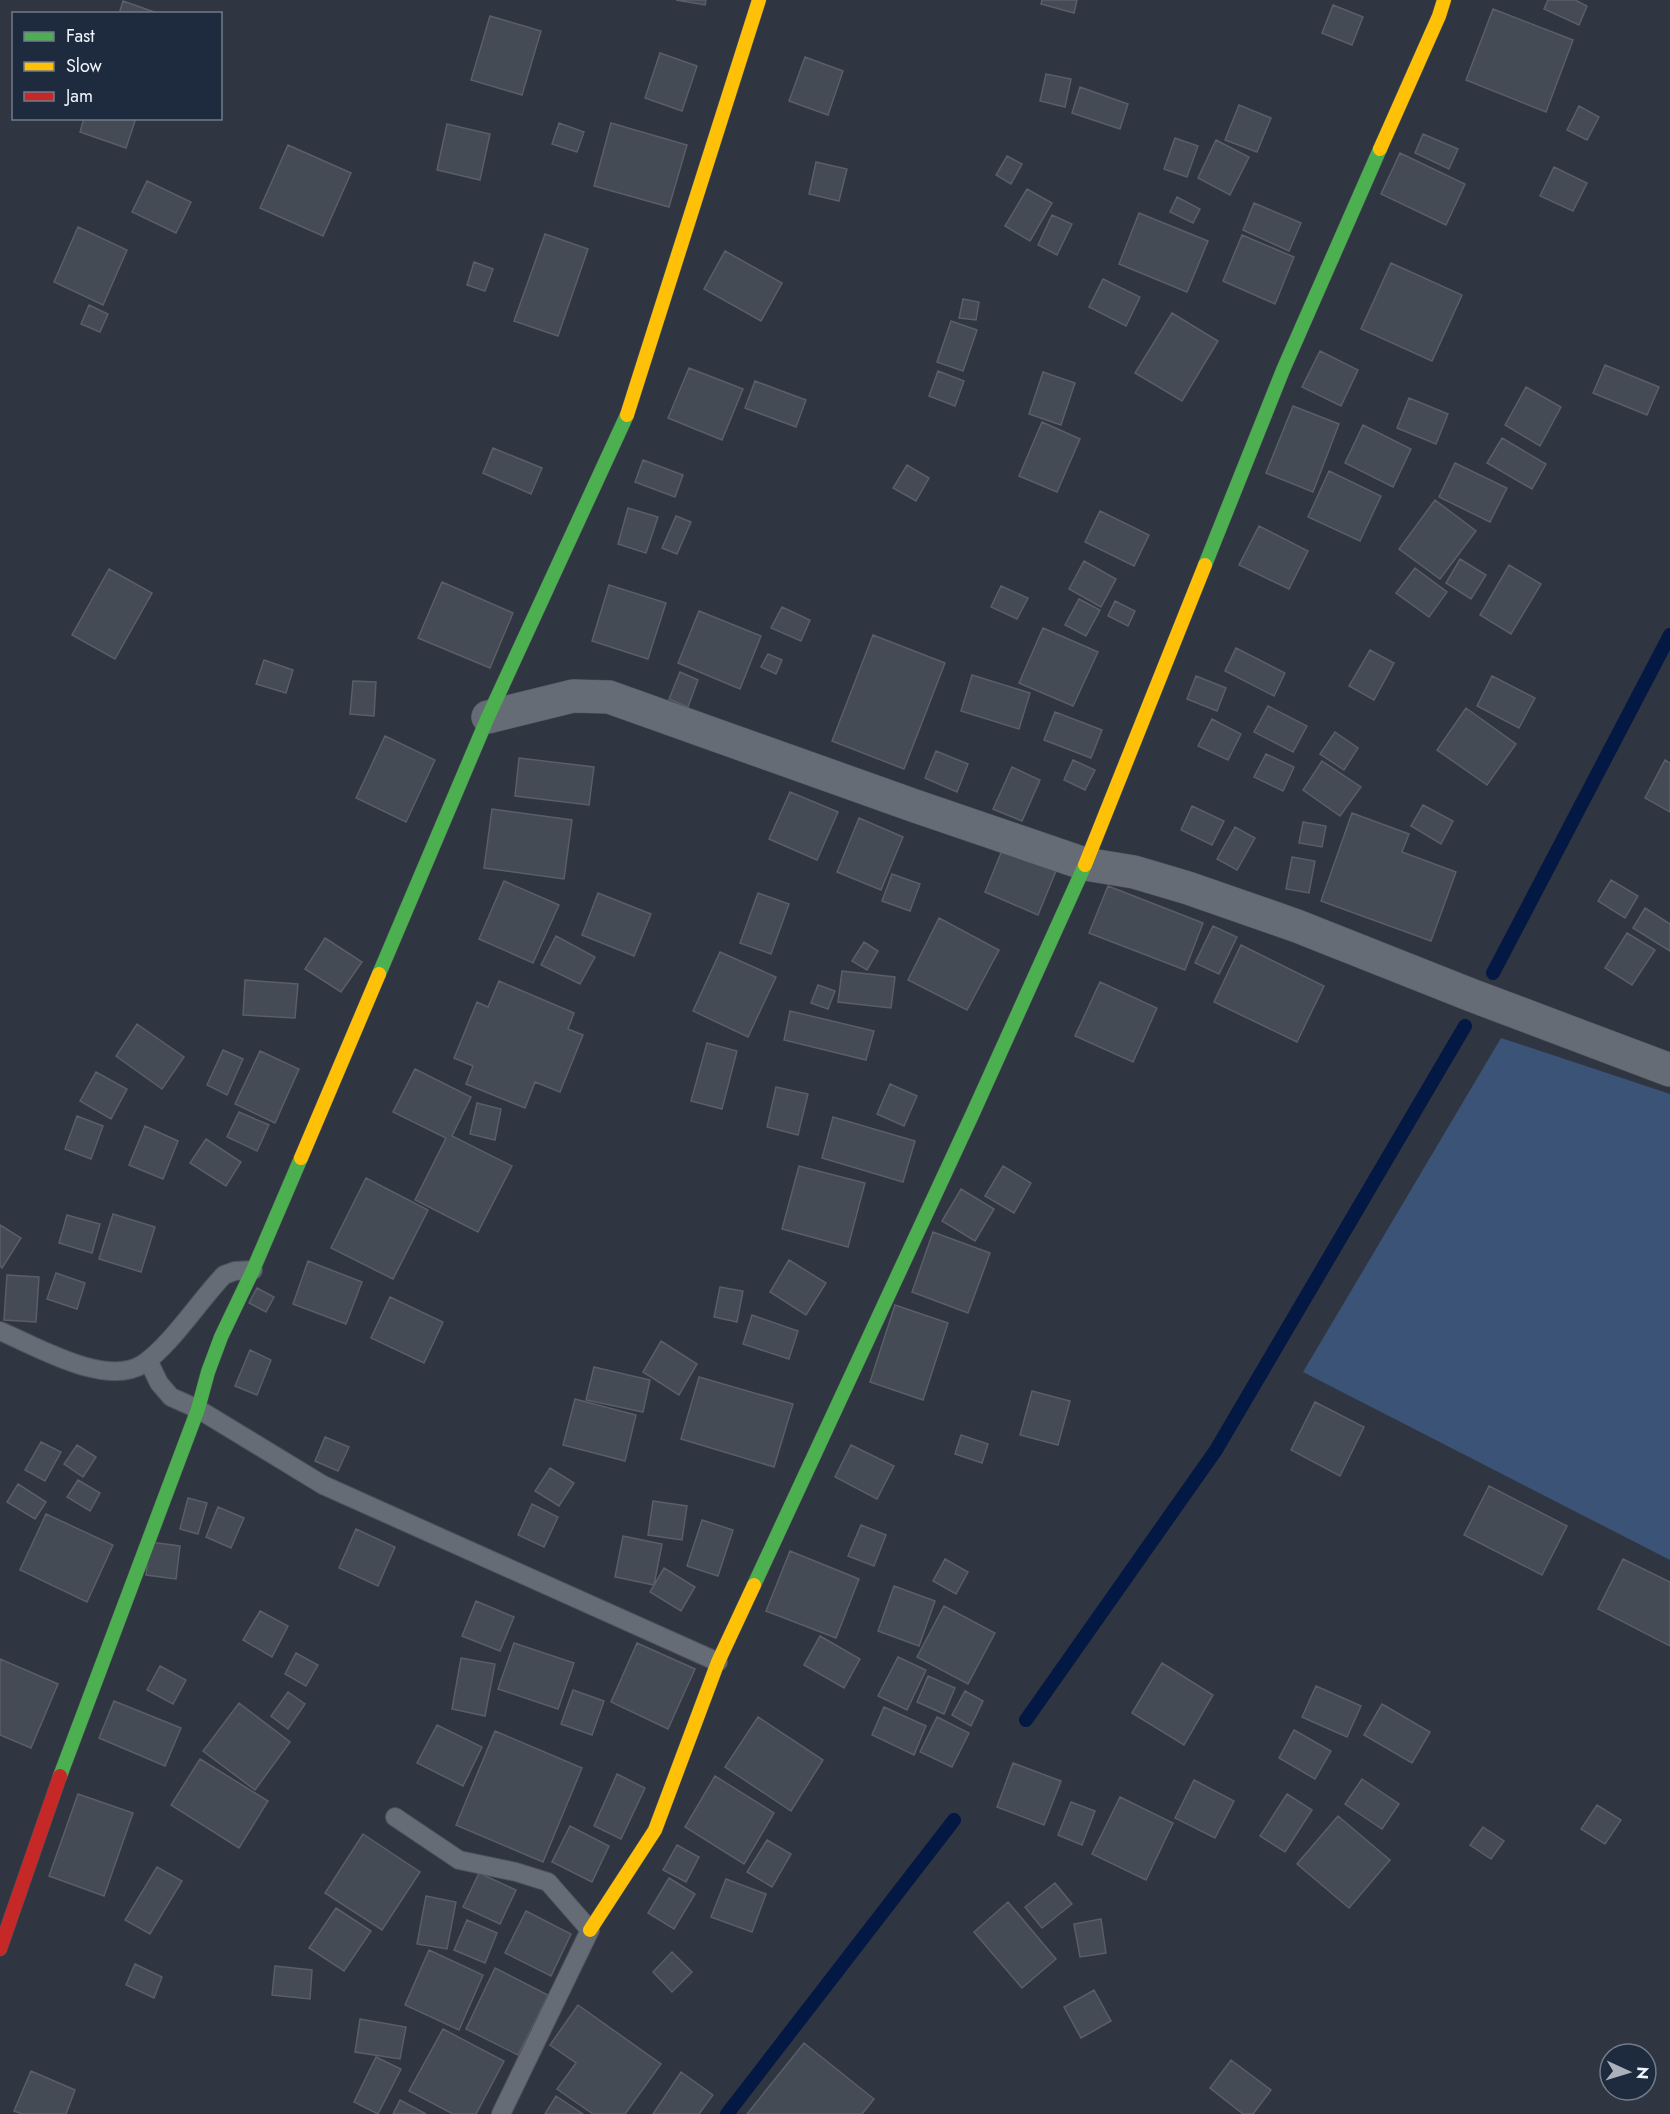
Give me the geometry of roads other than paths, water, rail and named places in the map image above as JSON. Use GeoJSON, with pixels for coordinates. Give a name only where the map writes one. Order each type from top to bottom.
{"type":"FeatureCollection","features":[{"type":"Feature","properties":{"kind":"street"},"geometry":{"type":"LineString","coordinates":[[0,1949],[59,1780],[198,1408],[224,1328],[253,1270],[489,717],[627,414],[759,0]]}},
{"type":"Feature","properties":{"kind":"street"},"geometry":{"type":"LineString","coordinates":[[590,1930],[655,1830],[718,1662],[973,1113],[1085,864],[1283,370],[1440,16],[1444,0]]}},
{"type":"Feature","properties":{"kind":"street"},"geometry":{"type":"LineString","coordinates":[[489,717],[573,696],[609,697],[1085,864],[1134,872],[1286,922],[1471,996],[1670,1070]]}},
{"type":"Feature","properties":{"kind":"lane"},"geometry":{"type":"LineString","coordinates":[[0,1331],[74,1363],[100,1370],[132,1369],[148,1360],[167,1341],[224,1275],[235,1270],[253,1270]]}},
{"type":"Feature","properties":{"kind":"lane"},"geometry":{"type":"LineString","coordinates":[[148,1360],[153,1373],[171,1397],[198,1408],[323,1485],[718,1662]]}},
{"type":"Feature","properties":{"kind":"lane"},"geometry":{"type":"LineString","coordinates":[[395,1816],[459,1860],[516,1872],[548,1882],[590,1930],[501,2114]]}},
{"type":"Feature","properties":{"kind":"waterway"},"geometry":{"type":"LineString","coordinates":[[1493,973],[1670,635]]}},
{"type":"Feature","properties":{"kind":"waterway"},"geometry":{"type":"LineString","coordinates":[[1026,1720],[1216,1450],[1465,1026]]}},
{"type":"Feature","properties":{"kind":"waterway"},"geometry":{"type":"LineString","coordinates":[[727,2114],[954,1820]]}}]}
